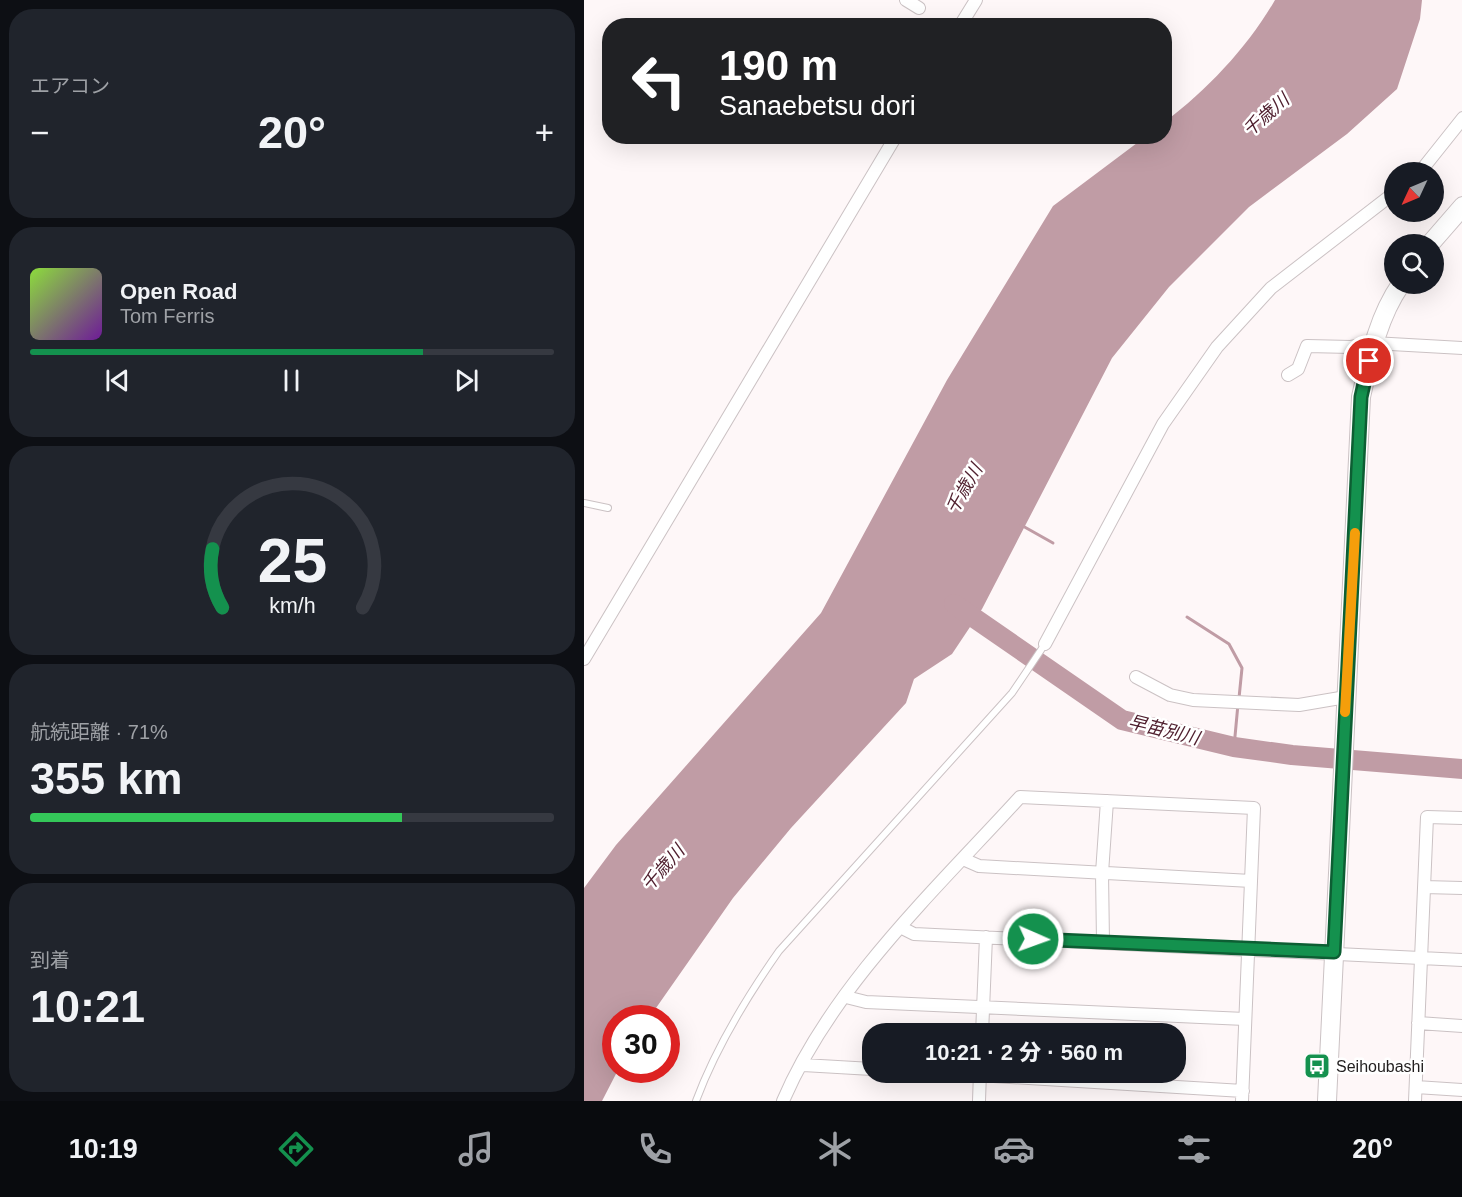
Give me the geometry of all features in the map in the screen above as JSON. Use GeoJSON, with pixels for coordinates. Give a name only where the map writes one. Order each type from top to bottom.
{"type":"FeatureCollection","features":[{"type":"Feature","properties":{"kind":"street"},"geometry":{"type":"LineString","coordinates":[[906,0],[919,8]]}},
{"type":"Feature","properties":{"kind":"street"},"geometry":{"type":"LineString","coordinates":[[965,18],[976,0]]}},
{"type":"Feature","properties":{"kind":"street"},"geometry":{"type":"LineString","coordinates":[[1428,162],[1463,118]]}},
{"type":"Feature","properties":{"kind":"street"},"geometry":{"type":"LineString","coordinates":[[584,659],[891,144]]}},
{"type":"Feature","properties":{"kind":"street"},"geometry":{"type":"LineString","coordinates":[[1045,644],[1163,424],[1217,347],[1271,288],[1384,201]]}},
{"type":"Feature","properties":{"kind":"street"},"geometry":{"type":"LineString","coordinates":[[1439,234],[1463,206]]}},
{"type":"Feature","properties":{"kind":"street"},"geometry":{"type":"LineString","coordinates":[[1327,1101],[1361,397],[1373,343],[1394,294]]}},
{"type":"Feature","properties":{"kind":"street"},"geometry":{"type":"LineString","coordinates":[[1288,375],[1298,369],[1307,346],[1351,347],[1373,343],[1463,348]]}},
{"type":"Feature","properties":{"kind":"street"},"geometry":{"type":"LineString","coordinates":[[1136,677],[1170,695],[1205,701],[1299,705],[1345,704]]}},
{"type":"Feature","properties":{"kind":"street"},"geometry":{"type":"LineString","coordinates":[[783,1101],[846,997],[902,928],[1020,797],[1254,808],[1242,1096],[1087,1083]]}},
{"type":"Feature","properties":{"kind":"street"},"geometry":{"type":"LineString","coordinates":[[1103,942],[1102,873],[1107,801]]}},
{"type":"Feature","properties":{"kind":"street"},"geometry":{"type":"LineString","coordinates":[[1415,1101],[1427,816],[1463,818]]}},
{"type":"Feature","properties":{"kind":"street"},"geometry":{"type":"LineString","coordinates":[[963,859],[979,866],[1251,881]]}},
{"type":"Feature","properties":{"kind":"street"},"geometry":{"type":"LineString","coordinates":[[1424,886],[1463,888]]}},
{"type":"Feature","properties":{"kind":"street"},"geometry":{"type":"LineString","coordinates":[[902,928],[914,934],[1334,952],[1463,960]]}},
{"type":"Feature","properties":{"kind":"street"},"geometry":{"type":"LineString","coordinates":[[982,1023],[986,937]]}},
{"type":"Feature","properties":{"kind":"street"},"geometry":{"type":"LineString","coordinates":[[846,997],[866,1002],[983,1005],[1245,1019]]}},
{"type":"Feature","properties":{"kind":"street"},"geometry":{"type":"LineString","coordinates":[[1418,1023],[1463,1026]]}},
{"type":"Feature","properties":{"kind":"street"},"geometry":{"type":"LineString","coordinates":[[803,1065],[862,1068]]}},
{"type":"Feature","properties":{"kind":"street"},"geometry":{"type":"LineString","coordinates":[[979,1101],[980,1083]]}},
{"type":"Feature","properties":{"kind":"street"},"geometry":{"type":"LineString","coordinates":[[1416,1087],[1463,1090]]}},
{"type":"Feature","properties":{"kind":"lane"},"geometry":{"type":"LineString","coordinates":[[584,503],[608,508]]}},
{"type":"Feature","properties":{"kind":"lane"},"geometry":{"type":"LineString","coordinates":[[696,1101],[706,1076],[732,1026],[752,990],[779,951],[1012,693],[1045,644]]}},
{"type":"Feature","properties":{"kind":"water","name":"千歳川"},"geometry":{"type":"Polygon","coordinates":[[[1275,0],[1422,0],[1420,19],[1397,89],[1347,134],[1249,207],[1169,287],[1112,358],[982,609],[952,654],[914,679],[906,703],[791,828],[733,898],[658,1005],[602,1005],[602,1083],[611,1083],[602,1101],[584,1101],[584,888],[616,845],[821,613],[947,380],[1053,206],[1136,144],[1172,144],[1172,116],[1212,81],[1240,51],[1275,0]]]}},
{"type":"Feature","properties":{"kind":"waterway"},"geometry":{"type":"LineString","coordinates":[[1021,525],[1053,543]]}},
{"type":"Feature","properties":{"kind":"waterway","name":"早苗別川"},"geometry":{"type":"LineString","coordinates":[[954,604],[1122,720],[1234,747],[1292,755],[1463,769]]}},
{"type":"Feature","properties":{"kind":"waterway"},"geometry":{"type":"LineString","coordinates":[[1187,617],[1229,644],[1242,668],[1239,698]]}},
{"type":"Feature","properties":{"kind":"waterway"},"geometry":{"type":"LineString","coordinates":[[1234,747],[1238,704]]}},
{"type":"Feature","properties":{"kind":"slow traffic"},"geometry":{"type":"LineString","coordinates":[[1345,712],[1355,533]]}},
{"type":"Feature","properties":{"kind":"place","name":"Seihoubashi"},"geometry":{"type":"Point","coordinates":[1317,1066]}},
{"type":"Feature","properties":{"kind":"route"},"geometry":{"type":"LineString","coordinates":[[1033,939],[1334,952],[1361,397],[1369,361]]}}]}
